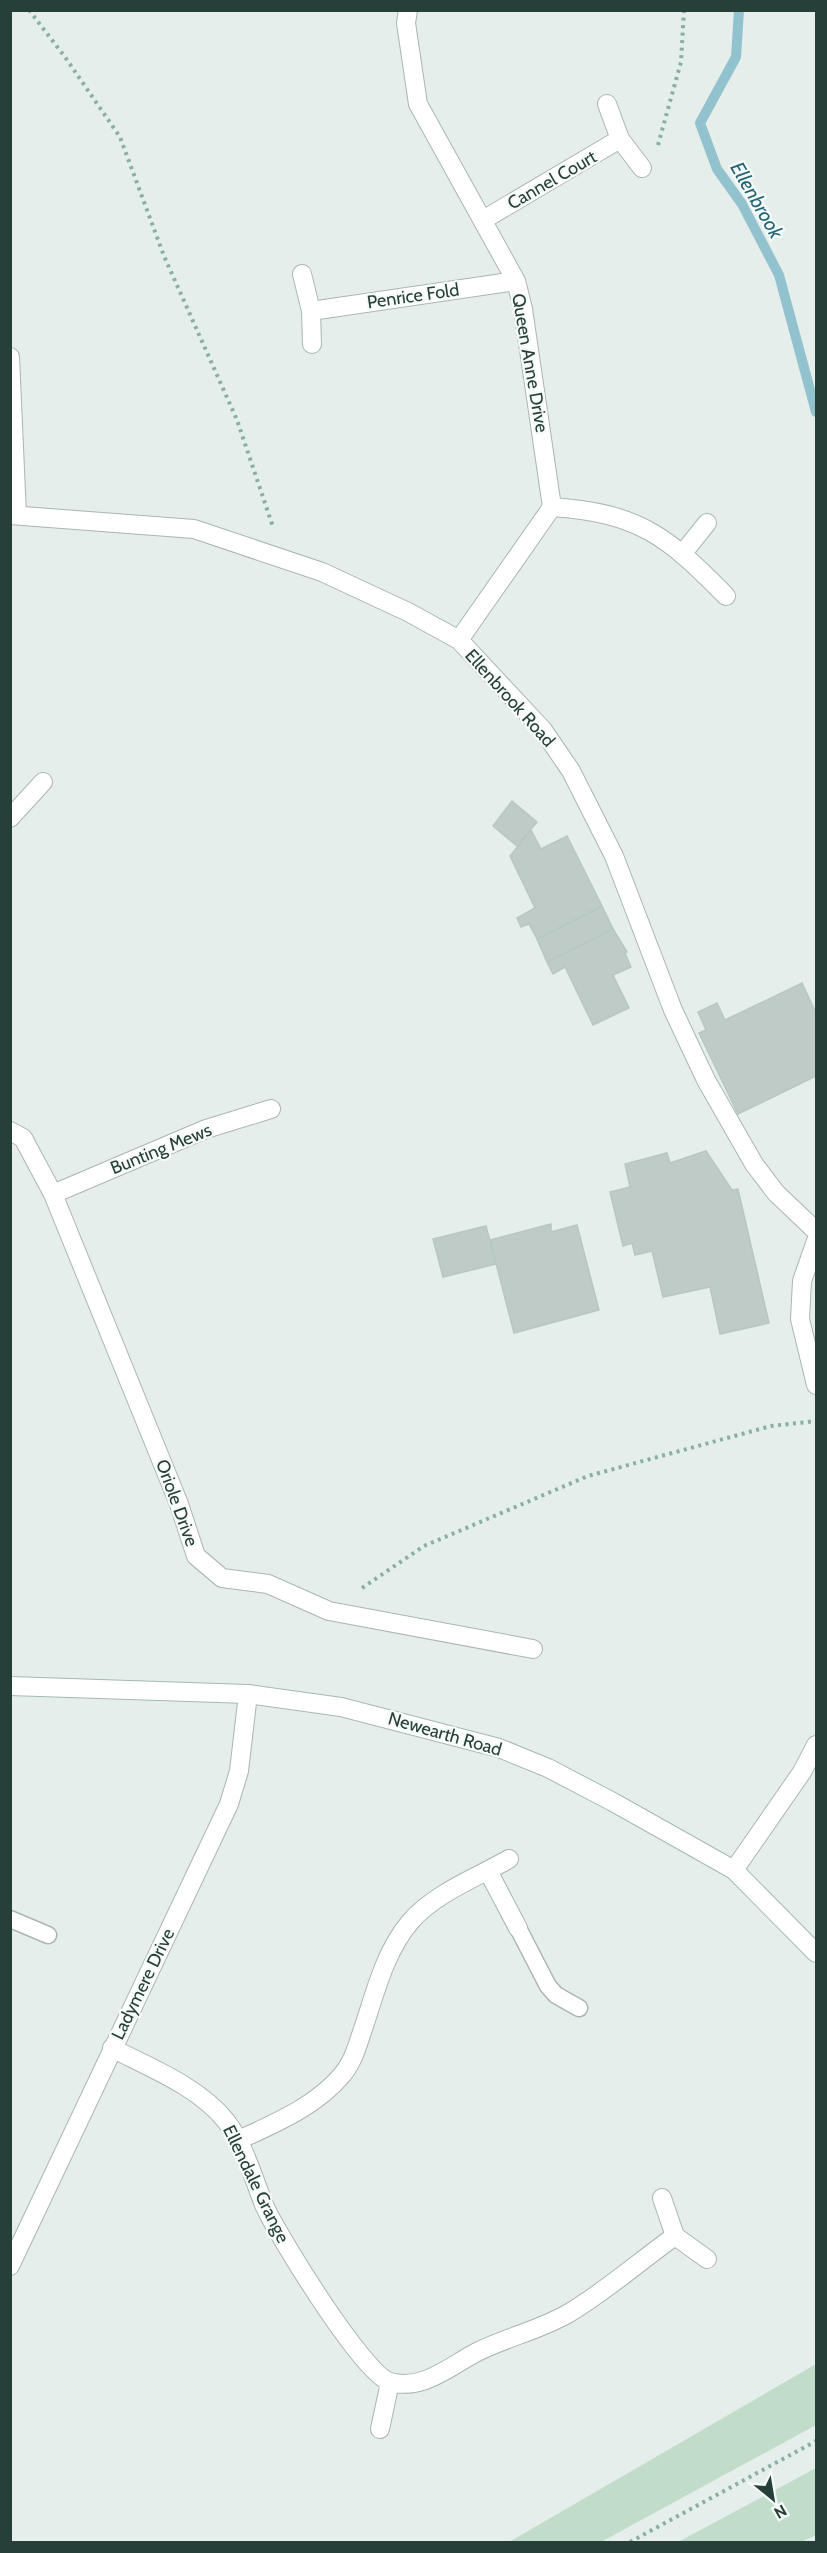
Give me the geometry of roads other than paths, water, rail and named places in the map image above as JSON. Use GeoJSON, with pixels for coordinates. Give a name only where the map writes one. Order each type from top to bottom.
{"type":"FeatureCollection","features":[{"type":"Feature","properties":{"kind":"street","name":"Queen Anne Drive"},"geometry":{"type":"LineString","coordinates":[[408,10],[406,23],[418,104],[427,125],[516,281],[524,309],[552,507]]}},
{"type":"Feature","properties":{"kind":"street"},"geometry":{"type":"LineString","coordinates":[[607,104],[620,139],[639,164]]}},
{"type":"Feature","properties":{"kind":"street","name":"Cannel Court"},"geometry":{"type":"LineString","coordinates":[[483,220],[620,139]]}},
{"type":"Feature","properties":{"kind":"street"},"geometry":{"type":"LineString","coordinates":[[302,274],[310,310],[312,344]]}},
{"type":"Feature","properties":{"kind":"street","name":"Penrice Fold"},"geometry":{"type":"LineString","coordinates":[[310,310],[516,281]]}},
{"type":"Feature","properties":{"kind":"street"},"geometry":{"type":"LineString","coordinates":[[10,357],[14,515]]}},
{"type":"Feature","properties":{"kind":"street"},"geometry":{"type":"LineString","coordinates":[[459,640],[552,507],[591,510],[630,521],[654,533],[683,553],[726,596]]}},
{"type":"Feature","properties":{"kind":"street","name":"Ellenbrook Road"},"geometry":{"type":"LineString","coordinates":[[14,515],[194,529],[322,572],[408,612],[459,640],[543,730],[571,771],[614,856],[673,1010],[710,1089],[754,1164],[776,1193],[816,1231]]}},
{"type":"Feature","properties":{"kind":"street"},"geometry":{"type":"LineString","coordinates":[[683,553],[707,523]]}},
{"type":"Feature","properties":{"kind":"street"},"geometry":{"type":"LineString","coordinates":[[10,818],[43,782]]}},
{"type":"Feature","properties":{"kind":"street","name":"Bunting Mews"},"geometry":{"type":"LineString","coordinates":[[53,1194],[206,1129],[271,1109]]}},
{"type":"Feature","properties":{"kind":"street","name":"Oriole Drive"},"geometry":{"type":"LineString","coordinates":[[10,1131],[23,1138],[53,1194],[179,1504],[196,1556],[222,1578],[267,1584],[329,1611],[533,1649]]}},
{"type":"Feature","properties":{"kind":"street"},"geometry":{"type":"LineString","coordinates":[[816,1241],[802,1281],[800,1319],[816,1385]]}},
{"type":"Feature","properties":{"kind":"street","name":"Newearth Road"},"geometry":{"type":"LineString","coordinates":[[10,1686],[248,1694],[341,1707],[499,1748],[548,1768],[734,1870],[816,1953]]}},
{"type":"Feature","properties":{"kind":"street","name":"Ladymere Drive"},"geometry":{"type":"LineString","coordinates":[[10,2266],[20,2250],[112,2048],[229,1804],[239,1771],[248,1694]]}},
{"type":"Feature","properties":{"kind":"street"},"geometry":{"type":"LineString","coordinates":[[734,1870],[816,1748]]}},
{"type":"Feature","properties":{"kind":"street"},"geometry":{"type":"LineString","coordinates":[[239,2140],[294,2114],[322,2095],[343,2074],[354,2056],[385,1964],[395,1942],[410,1922],[429,1903],[509,1858]]}},
{"type":"Feature","properties":{"kind":"street"},"geometry":{"type":"LineString","coordinates":[[488,1870],[518,1928]]}},
{"type":"Feature","properties":{"kind":"street","name":"Ellendale Grange"},"geometry":{"type":"LineString","coordinates":[[112,2048],[181,2084],[208,2103],[225,2120],[239,2140],[280,2236],[357,2352],[376,2374],[390,2382]]}},
{"type":"Feature","properties":{"kind":"street"},"geometry":{"type":"LineString","coordinates":[[662,2198],[675,2236],[707,2259]]}},
{"type":"Feature","properties":{"kind":"street"},"geometry":{"type":"LineString","coordinates":[[380,2429],[390,2382],[411,2384],[428,2380],[478,2352],[551,2323],[571,2312],[675,2236]]}},
{"type":"Feature","properties":{"kind":"lane"},"geometry":{"type":"LineString","coordinates":[[10,1919],[48,1935]]}},
{"type":"Feature","properties":{"kind":"lane"},"geometry":{"type":"LineString","coordinates":[[518,1928],[548,1986],[556,1995],[579,2008]]}},
{"type":"Feature","properties":{"kind":"waterway","name":"Ellenbrook"},"geometry":{"type":"LineString","coordinates":[[739,10],[736,57],[700,123],[717,169],[742,204],[779,275],[816,412]]}}]}
